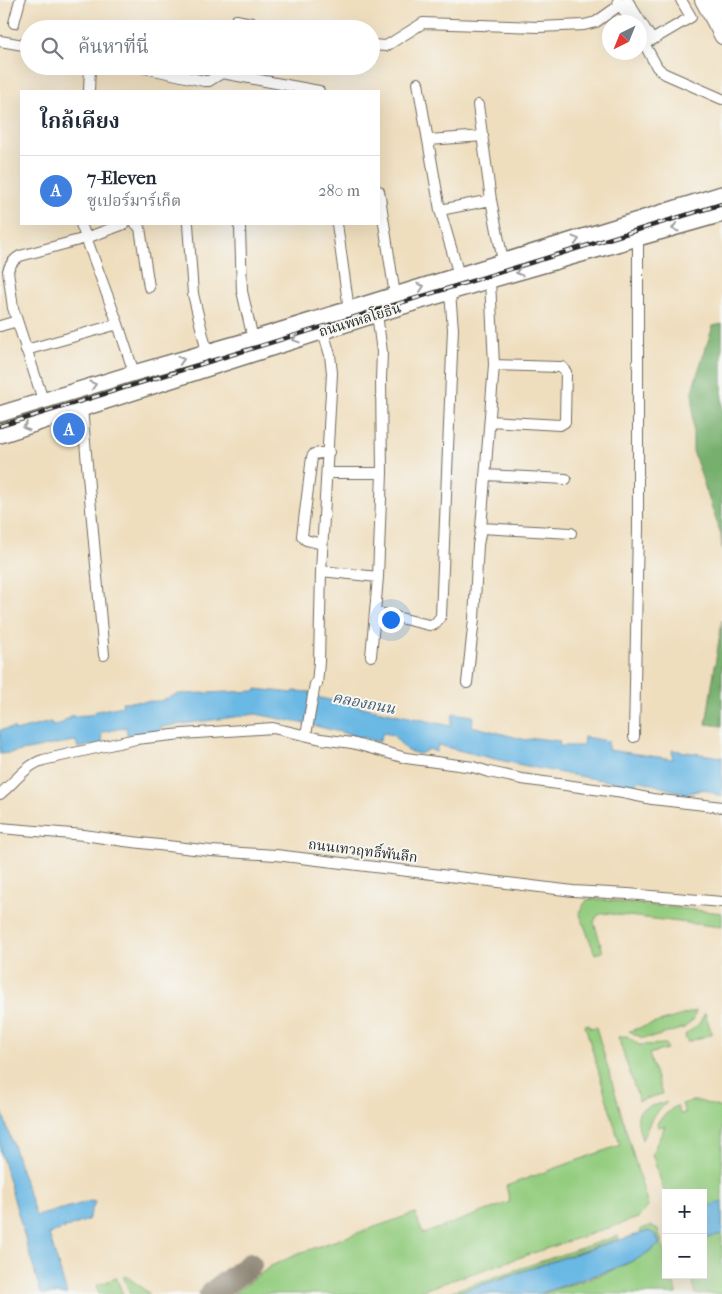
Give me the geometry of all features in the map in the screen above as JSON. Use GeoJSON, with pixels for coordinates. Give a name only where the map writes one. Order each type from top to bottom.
{"type":"FeatureCollection","features":[{"type":"Feature","properties":{"kind":"main road"},"geometry":{"type":"LineString","coordinates":[[702,0],[722,37]]}},
{"type":"Feature","properties":{"kind":"main road"},"geometry":{"type":"LineString","coordinates":[[716,0],[722,13]]}},
{"type":"Feature","properties":{"kind":"main road","name":"ถนนพหลโยธิน"},"geometry":{"type":"LineString","coordinates":[[0,435],[138,390],[349,310],[722,194]]}},
{"type":"Feature","properties":{"kind":"main road","name":"ถนนพหลโยธิน"},"geometry":{"type":"LineString","coordinates":[[0,414],[207,352],[253,346],[323,331],[490,280],[722,214]]}},
{"type":"Feature","properties":{"kind":"main road"},"geometry":{"type":"LineString","coordinates":[[134,373],[140,380],[138,390]]}},
{"type":"Feature","properties":{"kind":"street"},"geometry":{"type":"LineString","coordinates":[[14,23],[20,0]]}},
{"type":"Feature","properties":{"kind":"street"},"geometry":{"type":"LineString","coordinates":[[622,2],[652,40],[691,17],[681,0]]}},
{"type":"Feature","properties":{"kind":"street"},"geometry":{"type":"LineString","coordinates":[[622,2],[628,15]]}},
{"type":"Feature","properties":{"kind":"street"},"geometry":{"type":"LineString","coordinates":[[380,46],[386,46],[423,23],[538,27],[584,26],[596,22],[622,2]]}},
{"type":"Feature","properties":{"kind":"street"},"geometry":{"type":"LineString","coordinates":[[0,42],[20,45]]}},
{"type":"Feature","properties":{"kind":"street"},"geometry":{"type":"LineString","coordinates":[[647,49],[662,73],[722,99]]}},
{"type":"Feature","properties":{"kind":"street"},"geometry":{"type":"LineString","coordinates":[[89,90],[90,75]]}},
{"type":"Feature","properties":{"kind":"street"},"geometry":{"type":"LineString","coordinates":[[179,75],[207,81],[216,75]]}},
{"type":"Feature","properties":{"kind":"street"},"geometry":{"type":"LineString","coordinates":[[246,75],[314,90]]}},
{"type":"Feature","properties":{"kind":"street"},"geometry":{"type":"LineString","coordinates":[[418,83],[440,210],[459,275]]}},
{"type":"Feature","properties":{"kind":"street"},"geometry":{"type":"LineString","coordinates":[[478,105],[491,200],[503,261]]}},
{"type":"Feature","properties":{"kind":"street"},"geometry":{"type":"LineString","coordinates":[[429,140],[483,136]]}},
{"type":"Feature","properties":{"kind":"street"},"geometry":{"type":"LineString","coordinates":[[380,198],[395,295]]}},
{"type":"Feature","properties":{"kind":"street"},"geometry":{"type":"LineString","coordinates":[[440,210],[491,200]]}},
{"type":"Feature","properties":{"kind":"street"},"geometry":{"type":"LineString","coordinates":[[81,225],[134,373]]}},
{"type":"Feature","properties":{"kind":"street"},"geometry":{"type":"LineString","coordinates":[[43,400],[14,308],[8,271],[12,262],[20,256],[86,238],[121,225]]}},
{"type":"Feature","properties":{"kind":"street"},"geometry":{"type":"LineString","coordinates":[[137,225],[140,228],[149,287]]}},
{"type":"Feature","properties":{"kind":"street"},"geometry":{"type":"LineString","coordinates":[[188,225],[193,294],[207,352]]}},
{"type":"Feature","properties":{"kind":"street"},"geometry":{"type":"LineString","coordinates":[[238,225],[242,290],[253,346]]}},
{"type":"Feature","properties":{"kind":"street"},"geometry":{"type":"LineString","coordinates":[[337,225],[349,310]]}},
{"type":"Feature","properties":{"kind":"street"},"geometry":{"type":"LineString","coordinates":[[634,737],[638,528],[638,239]]}},
{"type":"Feature","properties":{"kind":"street"},"geometry":{"type":"LineString","coordinates":[[467,683],[474,619],[478,545],[494,365],[490,280]]}},
{"type":"Feature","properties":{"kind":"street"},"geometry":{"type":"LineString","coordinates":[[375,612],[429,625],[437,623],[440,616],[453,329],[450,293]]}},
{"type":"Feature","properties":{"kind":"street"},"geometry":{"type":"LineString","coordinates":[[371,656],[378,577],[382,473],[380,379],[382,352],[378,314]]}},
{"type":"Feature","properties":{"kind":"street"},"geometry":{"type":"LineString","coordinates":[[0,326],[17,321]]}},
{"type":"Feature","properties":{"kind":"street"},"geometry":{"type":"LineString","coordinates":[[26,350],[118,324]]}},
{"type":"Feature","properties":{"kind":"street"},"geometry":{"type":"LineString","coordinates":[[306,735],[319,662],[322,544],[329,452],[332,373],[330,354],[323,331]]}},
{"type":"Feature","properties":{"kind":"street"},"geometry":{"type":"LineString","coordinates":[[490,421],[560,425],[563,424],[565,419],[565,370],[559,367],[494,365]]}},
{"type":"Feature","properties":{"kind":"street"},"geometry":{"type":"LineString","coordinates":[[82,408],[104,655]]}},
{"type":"Feature","properties":{"kind":"street"},"geometry":{"type":"LineString","coordinates":[[322,544],[306,540],[302,536],[312,457],[314,454],[329,452]]}},
{"type":"Feature","properties":{"kind":"street"},"geometry":{"type":"LineString","coordinates":[[327,473],[382,473]]}},
{"type":"Feature","properties":{"kind":"street"},"geometry":{"type":"LineString","coordinates":[[485,475],[566,479]]}},
{"type":"Feature","properties":{"kind":"street"},"geometry":{"type":"LineString","coordinates":[[481,528],[571,533]]}},
{"type":"Feature","properties":{"kind":"street"},"geometry":{"type":"LineString","coordinates":[[321,571],[378,577]]}},
{"type":"Feature","properties":{"kind":"street"},"geometry":{"type":"LineString","coordinates":[[0,794],[36,762],[136,740],[182,734],[273,728],[352,743],[406,758],[473,767],[522,779],[623,793],[652,800],[722,807]]}},
{"type":"Feature","properties":{"kind":"street","name":"ถนนเทวฤทธิ์พันลึก"},"geometry":{"type":"LineString","coordinates":[[0,828],[84,835],[124,842],[211,851],[285,856],[573,891],[722,902]]}},
{"type":"Feature","properties":{"kind":"green space"},"geometry":{"type":"Polygon","coordinates":[[[722,324],[722,551],[721,535],[693,451],[693,387],[713,326],[722,324]]]}},
{"type":"Feature","properties":{"kind":"green space"},"geometry":{"type":"Polygon","coordinates":[[[722,620],[722,726],[706,724],[722,620]]]}},
{"type":"Feature","properties":{"kind":"green space"},"geometry":{"type":"Polygon","coordinates":[[[594,899],[722,913],[722,927],[603,913],[597,916],[594,922],[603,952],[595,954],[579,912],[587,900],[594,899]]]}},
{"type":"Feature","properties":{"kind":"green space"},"geometry":{"type":"Polygon","coordinates":[[[696,1011],[693,1020],[684,1028],[654,1037],[642,1038],[629,1031],[696,1011]]]}},
{"type":"Feature","properties":{"kind":"green space"},"geometry":{"type":"Polygon","coordinates":[[[705,1013],[712,1034],[687,1042],[685,1035],[699,1024],[705,1013]]]}},
{"type":"Feature","properties":{"kind":"green space"},"geometry":{"type":"Polygon","coordinates":[[[589,1024],[590,1028],[596,1027],[648,1206],[638,1218],[411,1294],[233,1294],[271,1266],[300,1253],[415,1213],[423,1234],[510,1202],[506,1186],[620,1145],[585,1025],[589,1024]]]}},
{"type":"Feature","properties":{"kind":"green space"},"geometry":{"type":"Polygon","coordinates":[[[627,1036],[639,1045],[666,1044],[667,1049],[649,1054],[662,1094],[639,1101],[618,1037],[627,1036]]]}},
{"type":"Feature","properties":{"kind":"green space"},"geometry":{"type":"Polygon","coordinates":[[[699,1101],[722,1108],[722,1294],[696,1294],[691,1279],[707,1279],[707,1189],[663,1189],[652,1154],[665,1126],[658,1127],[657,1124],[660,1119],[677,1106],[680,1114],[685,1113],[682,1104],[699,1101]]]}},
{"type":"Feature","properties":{"kind":"green space"},"geometry":{"type":"Polygon","coordinates":[[[667,1102],[653,1116],[642,1140],[638,1121],[640,1112],[649,1107],[667,1102]]]}},
{"type":"Feature","properties":{"kind":"green space"},"geometry":{"type":"Polygon","coordinates":[[[651,1226],[658,1230],[662,1243],[662,1279],[672,1279],[677,1294],[541,1294],[618,1268],[660,1244],[656,1235],[649,1231],[641,1233],[640,1229],[651,1226]]]}},
{"type":"Feature","properties":{"kind":"green space"},"geometry":{"type":"Polygon","coordinates":[[[617,1236],[618,1239],[452,1294],[443,1294],[617,1236]]]}},
{"type":"Feature","properties":{"kind":"green space"},"geometry":{"type":"Polygon","coordinates":[[[124,1276],[126,1276],[150,1294],[130,1294],[124,1276]]]}},
{"type":"Feature","properties":{"kind":"green space"},"geometry":{"type":"Polygon","coordinates":[[[116,1278],[123,1294],[99,1294],[96,1286],[116,1278]]]}},
{"type":"Feature","properties":{"kind":"water"},"geometry":{"type":"Polygon","coordinates":[[[256,689],[293,693],[294,691],[310,692],[311,696],[451,726],[453,713],[473,716],[472,726],[526,740],[536,738],[559,741],[560,746],[583,746],[584,737],[608,741],[608,750],[673,759],[672,750],[722,757],[722,797],[704,789],[686,794],[638,780],[636,785],[561,773],[438,745],[436,752],[429,749],[420,754],[407,751],[393,735],[383,733],[379,742],[316,726],[256,714],[161,727],[160,732],[127,735],[126,727],[101,733],[103,743],[78,748],[76,741],[0,754],[0,730],[14,728],[15,731],[51,722],[52,726],[63,723],[66,719],[70,719],[70,716],[90,715],[97,711],[123,706],[122,702],[160,701],[179,694],[256,691],[256,689]]]}},
{"type":"Feature","properties":{"kind":"water"},"geometry":{"type":"Polygon","coordinates":[[[0,1105],[36,1216],[91,1201],[95,1202],[88,1220],[49,1234],[67,1294],[41,1294],[0,1150],[0,1105]]]}},
{"type":"Feature","properties":{"kind":"water"},"geometry":{"type":"Polygon","coordinates":[[[722,1201],[722,1234],[707,1238],[707,1234],[707,1207],[722,1201]]]}},
{"type":"Feature","properties":{"kind":"water"},"geometry":{"type":"Polygon","coordinates":[[[649,1231],[656,1235],[660,1244],[639,1258],[613,1269],[538,1294],[454,1294],[606,1244],[649,1231]]]}},
{"type":"Feature","properties":{"kind":"taxiway"},"geometry":{"type":"LineString","coordinates":[[211,1294],[250,1265]]}},
{"type":"Feature","properties":{"kind":"railway"},"geometry":{"type":"LineString","coordinates":[[0,426],[722,204]]}},
{"type":"Feature","properties":{"kind":"place","name":"7-Eleven"},"geometry":{"type":"Point","coordinates":[69,429]}},
{"type":"Feature","properties":{"kind":"water label","name":"คลองถนน"},"geometry":{"type":"Point","coordinates":[364,703]}}]}
